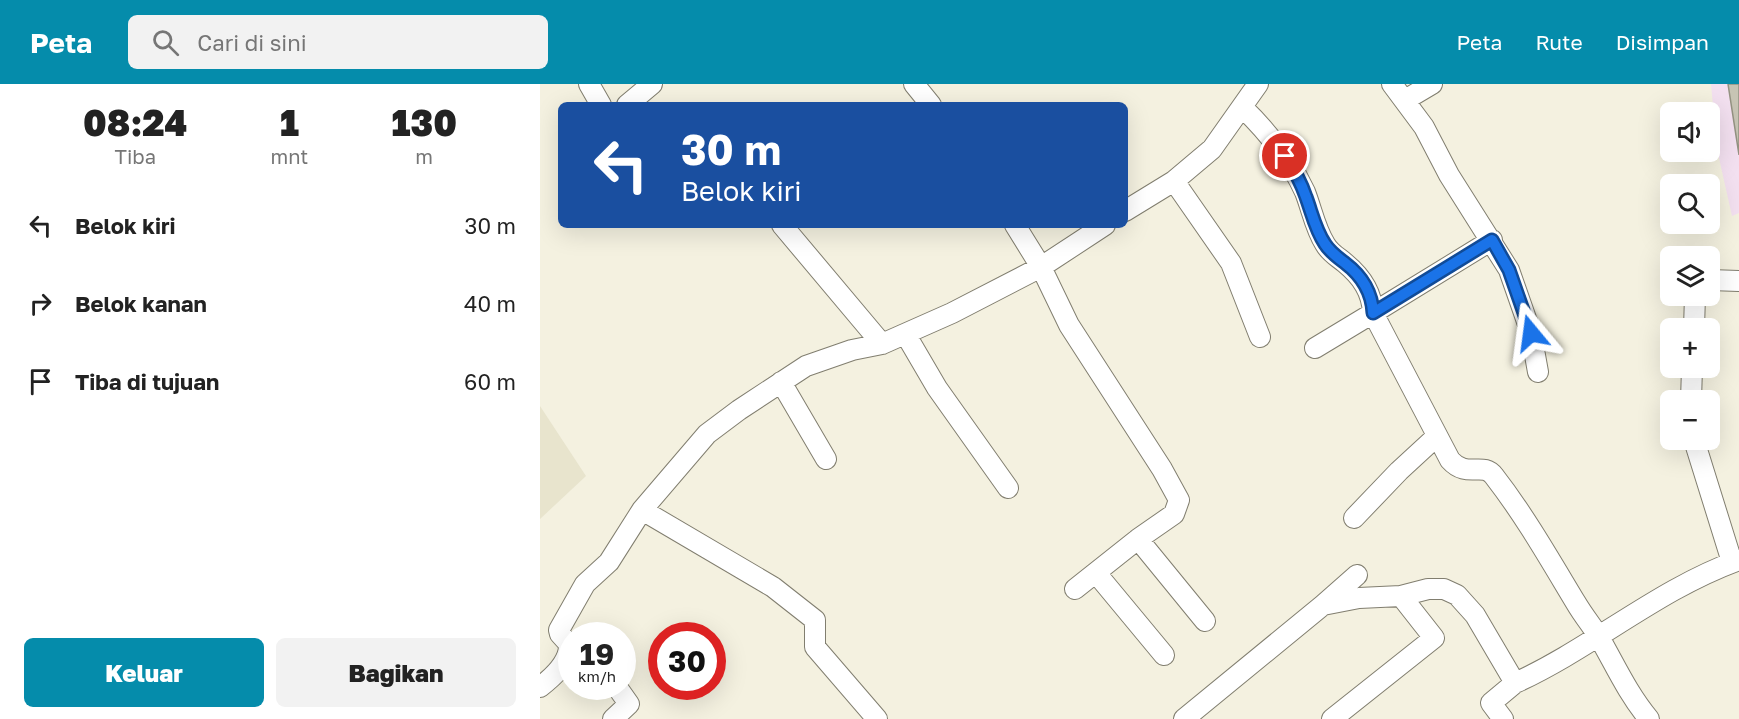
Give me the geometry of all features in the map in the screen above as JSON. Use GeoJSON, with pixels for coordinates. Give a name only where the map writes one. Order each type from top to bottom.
{"type":"FeatureCollection","features":[{"type":"Feature","properties":{"kind":"street"},"geometry":{"type":"LineString","coordinates":[[589,84],[599,102]]}},
{"type":"Feature","properties":{"kind":"street"},"geometry":{"type":"LineString","coordinates":[[916,84],[929,102]]}},
{"type":"Feature","properties":{"kind":"street"},"geometry":{"type":"LineString","coordinates":[[1128,209],[1174,181],[1212,149],[1258,84]]}},
{"type":"Feature","properties":{"kind":"street"},"geometry":{"type":"LineString","coordinates":[[1392,84],[1424,127],[1449,176],[1492,240],[1509,270],[1531,333],[1538,372]]}},
{"type":"Feature","properties":{"kind":"street"},"geometry":{"type":"LineString","coordinates":[[1405,100],[1432,84]]}},
{"type":"Feature","properties":{"kind":"street"},"geometry":{"type":"LineString","coordinates":[[1242,107],[1272,138],[1295,171],[1306,195],[1312,218],[1325,245],[1353,270],[1371,293],[1373,313],[1450,460],[1457,469],[1467,471],[1478,469],[1492,473],[1598,635],[1626,687],[1650,719]]}},
{"type":"Feature","properties":{"kind":"street"},"geometry":{"type":"LineString","coordinates":[[1174,181],[1231,263],[1260,337]]}},
{"type":"Feature","properties":{"kind":"street"},"geometry":{"type":"LineString","coordinates":[[785,228],[882,344]]}},
{"type":"Feature","properties":{"kind":"street"},"geometry":{"type":"LineString","coordinates":[[1017,228],[1041,267],[1069,325],[1162,469],[1179,500],[1174,514],[1138,539],[1075,589]]}},
{"type":"Feature","properties":{"kind":"street"},"geometry":{"type":"LineString","coordinates":[[564,622],[585,584],[609,562],[642,510],[707,434],[807,366],[852,350],[882,344],[906,335],[1041,267],[1100,228]]}},
{"type":"Feature","properties":{"kind":"street"},"geometry":{"type":"LineString","coordinates":[[1315,348],[1492,240]]}},
{"type":"Feature","properties":{"kind":"street"},"geometry":{"type":"LineString","coordinates":[[1720,280],[1739,281]]}},
{"type":"Feature","properties":{"kind":"street"},"geometry":{"type":"LineString","coordinates":[[906,335],[937,388],[1008,488]]}},
{"type":"Feature","properties":{"kind":"street"},"geometry":{"type":"LineString","coordinates":[[781,382],[826,459]]}},
{"type":"Feature","properties":{"kind":"street"},"geometry":{"type":"LineString","coordinates":[[1354,518],[1437,435]]}},
{"type":"Feature","properties":{"kind":"street"},"geometry":{"type":"LineString","coordinates":[[1498,717],[1491,703],[1515,683],[1546,669],[1598,635],[1709,570],[1736,561],[1697,450]]}},
{"type":"Feature","properties":{"kind":"street"},"geometry":{"type":"LineString","coordinates":[[642,510],[773,587],[815,620],[815,647],[878,719]]}},
{"type":"Feature","properties":{"kind":"street"},"geometry":{"type":"LineString","coordinates":[[1138,539],[1205,621]]}},
{"type":"Feature","properties":{"kind":"street"},"geometry":{"type":"LineString","coordinates":[[1096,573],[1164,654]]}},
{"type":"Feature","properties":{"kind":"street"},"geometry":{"type":"LineString","coordinates":[[1184,719],[1357,575]]}},
{"type":"Feature","properties":{"kind":"street"},"geometry":{"type":"LineString","coordinates":[[1323,605],[1359,598],[1401,596],[1428,588],[1444,589],[1457,595],[1475,615],[1515,683]]}},
{"type":"Feature","properties":{"kind":"street"},"geometry":{"type":"LineString","coordinates":[[1332,719],[1434,638],[1401,596]]}},
{"type":"Feature","properties":{"kind":"street"},"geometry":{"type":"LineString","coordinates":[[540,687],[558,670]]}},
{"type":"Feature","properties":{"kind":"street"},"geometry":{"type":"LineString","coordinates":[[613,719],[629,704],[626,700]]}},
{"type":"Feature","properties":{"kind":"shaded area"},"geometry":{"type":"Polygon","coordinates":[[[1711,84],[1739,84],[1739,213],[1732,216],[1720,162],[1720,102],[1713,102],[1711,84]]]}},
{"type":"Feature","properties":{"kind":"shaded area"},"geometry":{"type":"Polygon","coordinates":[[[540,406],[586,476],[540,519],[540,406]]]}},
{"type":"Feature","properties":{"kind":"building"},"geometry":{"type":"Polygon","coordinates":[[[1728,84],[1739,84],[1739,155],[1728,84]]]}},
{"type":"Feature","properties":{"kind":"route"},"geometry":{"type":"LineString","coordinates":[[1285,156],[1306,195],[1312,218],[1325,245],[1353,270],[1371,293],[1373,313],[1492,240],[1509,270],[1531,333]]}}]}
